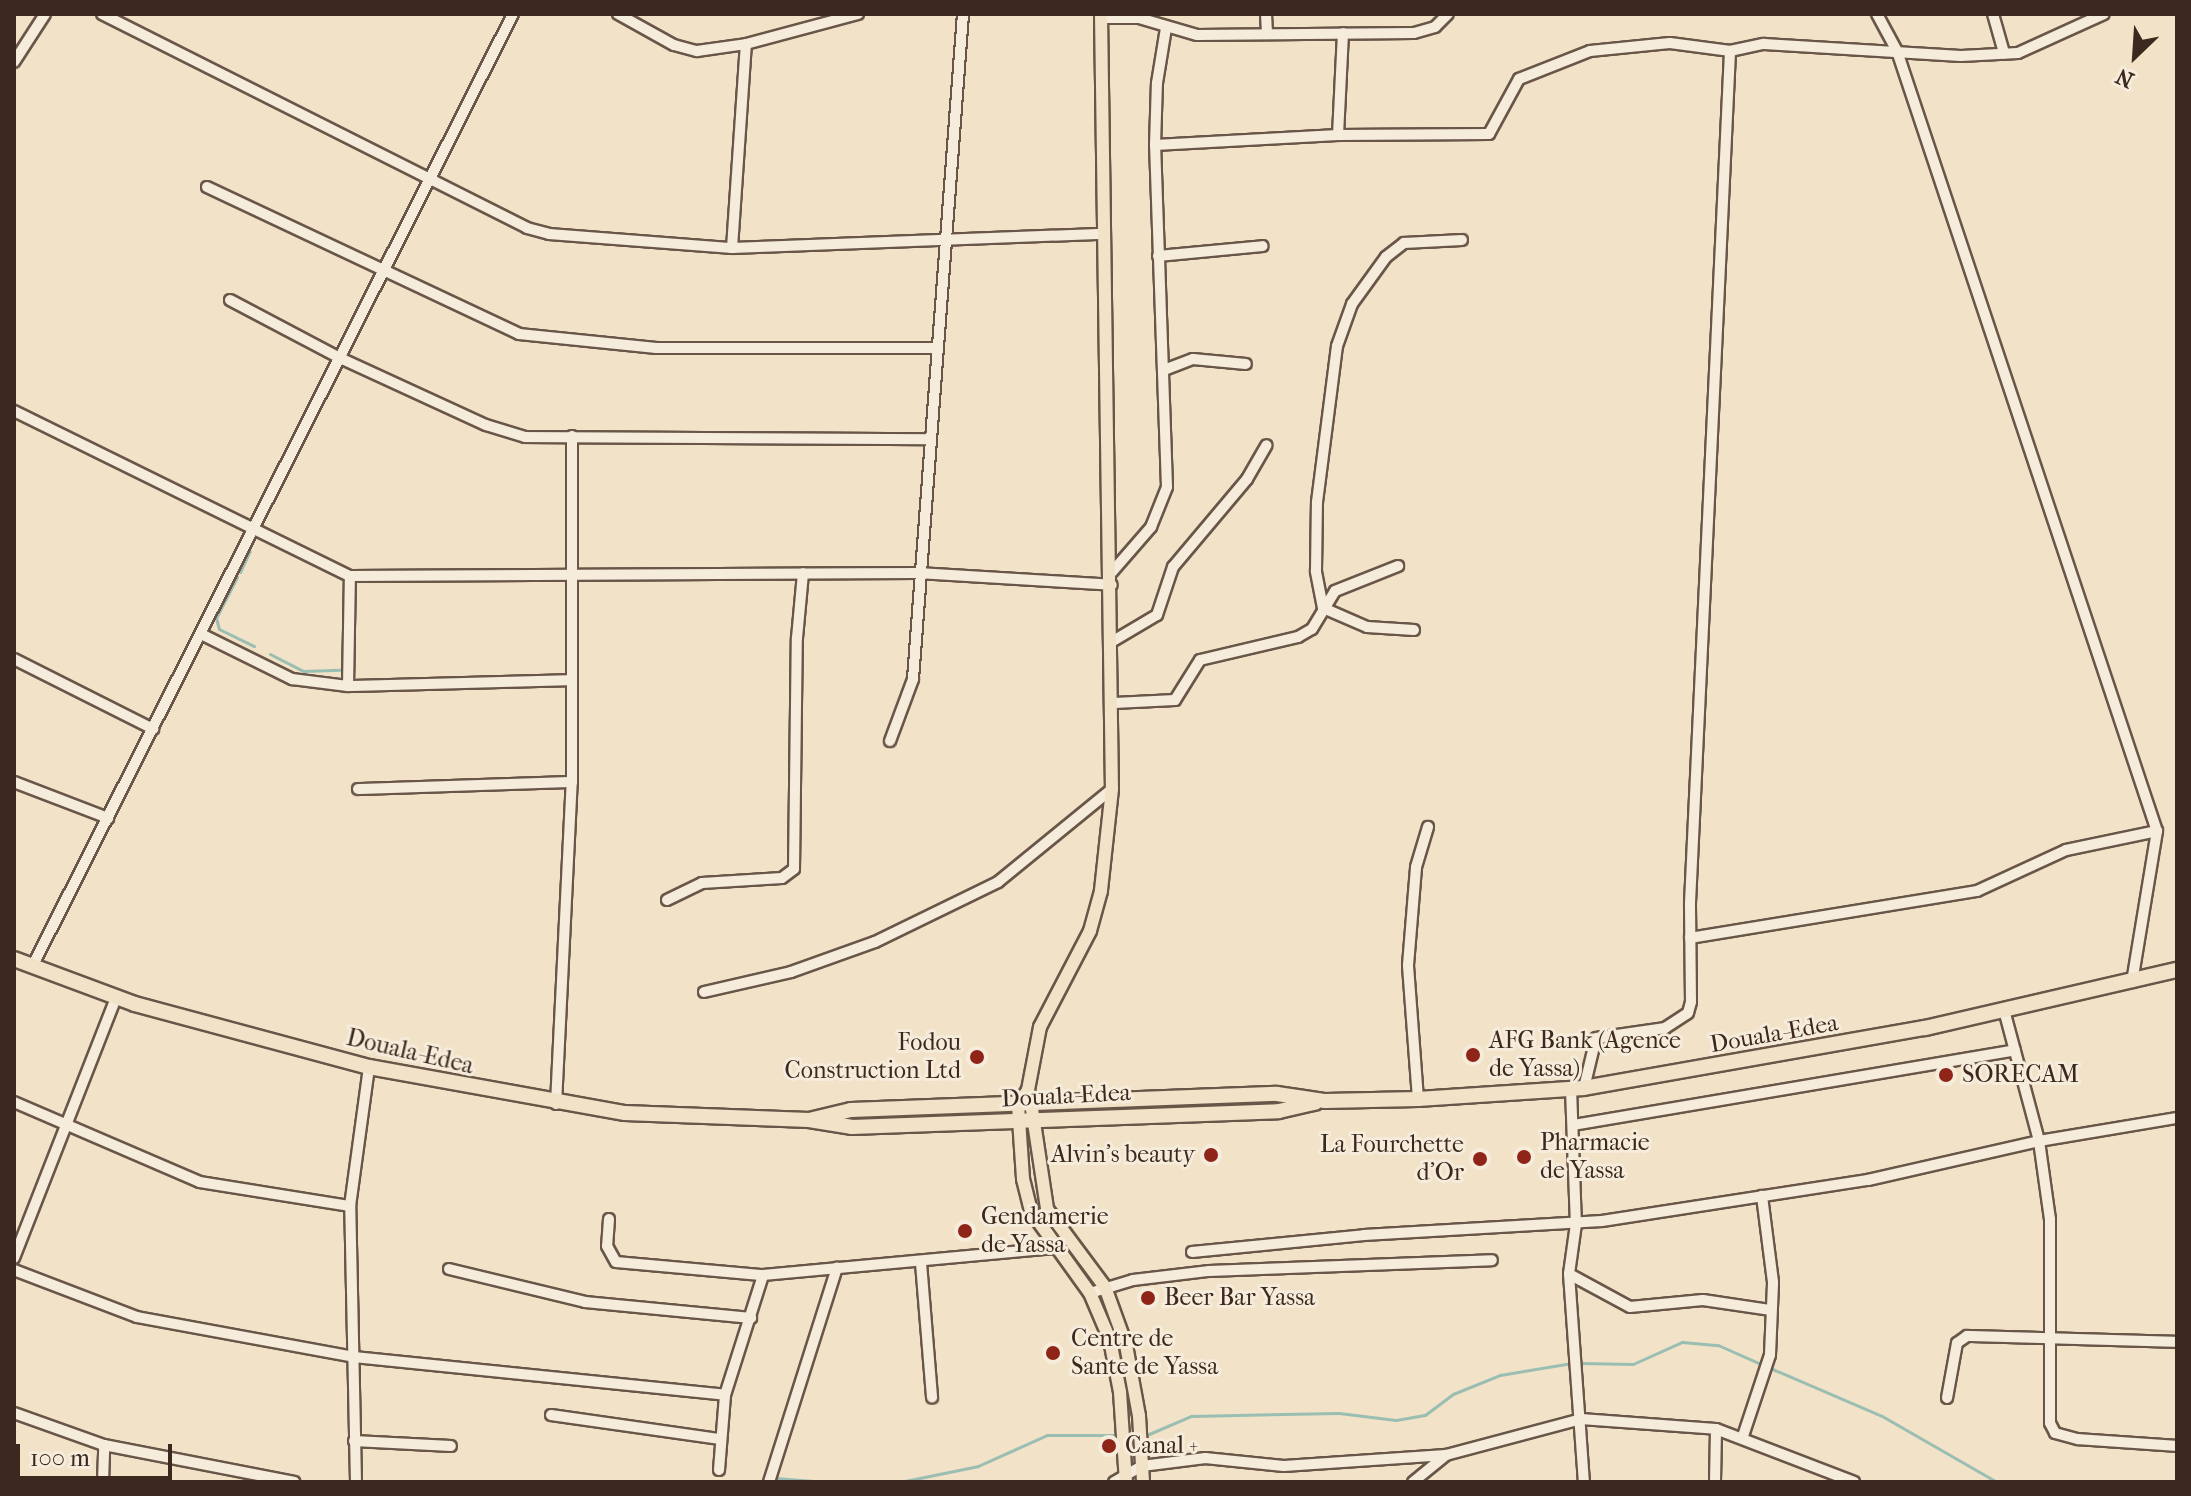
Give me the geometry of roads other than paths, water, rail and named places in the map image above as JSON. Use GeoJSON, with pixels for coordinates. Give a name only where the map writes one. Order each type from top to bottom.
{"type":"FeatureCollection","features":[{"type":"Feature","properties":{"kind":"highway","name":"Douala-Edea"},"geometry":{"type":"LineString","coordinates":[[14,959],[116,998],[369,1067],[556,1104],[625,1113],[809,1120],[851,1110],[1034,1112],[1277,1094],[1325,1101],[1418,1099],[1578,1088],[1796,1053],[2177,970]]}},
{"type":"Feature","properties":{"kind":"main road"},"geometry":{"type":"LineString","coordinates":[[1101,16],[1114,703],[1112,789],[1101,891],[1090,931],[1040,1027],[1028,1090],[1018,1112],[1026,1197],[1055,1248],[1090,1293],[1116,1371],[1122,1480]]}},
{"type":"Feature","properties":{"kind":"main road"},"geometry":{"type":"LineString","coordinates":[[1028,1090],[1034,1112],[1047,1209],[1105,1287],[1126,1345],[1143,1482]]}},
{"type":"Feature","properties":{"kind":"street"},"geometry":{"type":"LineString","coordinates":[[14,62],[45,14]]}},
{"type":"Feature","properties":{"kind":"street"},"geometry":{"type":"LineString","coordinates":[[102,14],[430,179],[549,234],[732,248],[1104,234]]}},
{"type":"Feature","properties":{"kind":"street"},"geometry":{"type":"LineString","coordinates":[[32,967],[513,14]]}},
{"type":"Feature","properties":{"kind":"street"},"geometry":{"type":"LineString","coordinates":[[618,14],[687,50],[746,44],[858,14]]}},
{"type":"Feature","properties":{"kind":"street"},"geometry":{"type":"LineString","coordinates":[[890,741],[913,679],[918,573],[963,14]]}},
{"type":"Feature","properties":{"kind":"street"},"geometry":{"type":"LineString","coordinates":[[1266,14],[1267,34]]}},
{"type":"Feature","properties":{"kind":"street"},"geometry":{"type":"LineString","coordinates":[[1101,16],[1139,18],[1197,35],[1414,33],[1435,27],[1448,14]]}},
{"type":"Feature","properties":{"kind":"street"},"geometry":{"type":"LineString","coordinates":[[1877,14],[1897,51],[2157,831],[2132,982]]}},
{"type":"Feature","properties":{"kind":"street"},"geometry":{"type":"LineString","coordinates":[[1993,14],[2004,53]]}},
{"type":"Feature","properties":{"kind":"street"},"geometry":{"type":"LineString","coordinates":[[1155,145],[1338,135],[1489,134],[1513,85],[1530,71],[1564,58],[1656,44],[1730,51],[1764,44],[2004,53],[2035,47],[2104,14]]}},
{"type":"Feature","properties":{"kind":"street"},"geometry":{"type":"LineString","coordinates":[[14,411],[255,525],[350,576],[918,573],[1112,579],[1162,509],[1167,487],[1155,145],[1157,83],[1166,28]]}},
{"type":"Feature","properties":{"kind":"street"},"geometry":{"type":"LineString","coordinates":[[1338,135],[1343,33]]}},
{"type":"Feature","properties":{"kind":"street"},"geometry":{"type":"LineString","coordinates":[[732,248],[746,44]]}},
{"type":"Feature","properties":{"kind":"street"},"geometry":{"type":"LineString","coordinates":[[1584,1482],[1569,1274],[1576,1224],[1573,1125],[1578,1088],[1596,1038],[1665,1028],[1688,1013],[1730,51]]}},
{"type":"Feature","properties":{"kind":"street"},"geometry":{"type":"LineString","coordinates":[[207,187],[490,325],[560,342],[656,348],[937,348]]}},
{"type":"Feature","properties":{"kind":"street"},"geometry":{"type":"LineString","coordinates":[[1323,608],[1316,571],[1317,502],[1337,346],[1352,304],[1386,257],[1404,243],[1462,240]]}},
{"type":"Feature","properties":{"kind":"street"},"geometry":{"type":"LineString","coordinates":[[1158,256],[1263,246]]}},
{"type":"Feature","properties":{"kind":"street"},"geometry":{"type":"LineString","coordinates":[[230,300],[340,358],[506,433],[929,439]]}},
{"type":"Feature","properties":{"kind":"street"},"geometry":{"type":"LineString","coordinates":[[1164,370],[1193,359],[1246,364]]}},
{"type":"Feature","properties":{"kind":"street"},"geometry":{"type":"LineString","coordinates":[[556,1104],[572,782],[572,436]]}},
{"type":"Feature","properties":{"kind":"street"},"geometry":{"type":"LineString","coordinates":[[1113,641],[1157,615],[1173,567],[1247,479],[1267,445]]}},
{"type":"Feature","properties":{"kind":"street"},"geometry":{"type":"LineString","coordinates":[[1114,703],[1175,700],[1200,660],[1298,637],[1312,629],[1323,608],[1346,585],[1398,566]]}},
{"type":"Feature","properties":{"kind":"street"},"geometry":{"type":"LineString","coordinates":[[667,900],[702,883],[782,878],[794,869],[797,638],[803,573]]}},
{"type":"Feature","properties":{"kind":"street"},"geometry":{"type":"LineString","coordinates":[[348,686],[350,576]]}},
{"type":"Feature","properties":{"kind":"street"},"geometry":{"type":"LineString","coordinates":[[1323,608],[1367,627],[1414,630]]}},
{"type":"Feature","properties":{"kind":"street"},"geometry":{"type":"LineString","coordinates":[[201,634],[292,679],[348,686],[571,680]]}},
{"type":"Feature","properties":{"kind":"street"},"geometry":{"type":"LineString","coordinates":[[14,659],[153,729]]}},
{"type":"Feature","properties":{"kind":"street"},"geometry":{"type":"LineString","coordinates":[[14,782],[108,818]]}},
{"type":"Feature","properties":{"kind":"street"},"geometry":{"type":"LineString","coordinates":[[358,789],[572,782]]}},
{"type":"Feature","properties":{"kind":"street"},"geometry":{"type":"LineString","coordinates":[[704,992],[791,972],[875,942],[998,882],[1112,789]]}},
{"type":"Feature","properties":{"kind":"street"},"geometry":{"type":"LineString","coordinates":[[1418,1099],[1408,965],[1416,867],[1428,827]]}},
{"type":"Feature","properties":{"kind":"street"},"geometry":{"type":"LineString","coordinates":[[1690,938],[1977,891],[2066,850],[2157,831]]}},
{"type":"Feature","properties":{"kind":"street"},"geometry":{"type":"LineString","coordinates":[[14,1258],[116,998]]}},
{"type":"Feature","properties":{"kind":"street"},"geometry":{"type":"LineString","coordinates":[[2004,1010],[2039,1141],[2050,1219],[2050,1423],[2055,1433],[2078,1439],[2177,1446]]}},
{"type":"Feature","properties":{"kind":"street"},"geometry":{"type":"LineString","coordinates":[[1573,1125],[2015,1050]]}},
{"type":"Feature","properties":{"kind":"street"},"geometry":{"type":"LineString","coordinates":[[356,1482],[350,1206],[369,1067]]}},
{"type":"Feature","properties":{"kind":"street"},"geometry":{"type":"LineString","coordinates":[[14,1102],[200,1182],[350,1206]]}},
{"type":"Feature","properties":{"kind":"street"},"geometry":{"type":"LineString","coordinates":[[1192,1252],[1364,1235],[1576,1224],[1868,1180],[2039,1141],[2177,1118]]}},
{"type":"Feature","properties":{"kind":"street"},"geometry":{"type":"LineString","coordinates":[[1743,1436],[1768,1366],[1773,1282],[1762,1196]]}},
{"type":"Feature","properties":{"kind":"street"},"geometry":{"type":"LineString","coordinates":[[609,1219],[607,1246],[616,1262],[763,1275],[921,1263],[1055,1248]]}},
{"type":"Feature","properties":{"kind":"street"},"geometry":{"type":"LineString","coordinates":[[1090,1293],[1105,1287],[1209,1271],[1492,1260]]}},
{"type":"Feature","properties":{"kind":"street"},"geometry":{"type":"LineString","coordinates":[[921,1263],[932,1398]]}},
{"type":"Feature","properties":{"kind":"street"},"geometry":{"type":"LineString","coordinates":[[769,1482],[837,1268]]}},
{"type":"Feature","properties":{"kind":"street"},"geometry":{"type":"LineString","coordinates":[[449,1269],[585,1302],[751,1318]]}},
{"type":"Feature","properties":{"kind":"street"},"geometry":{"type":"LineString","coordinates":[[14,1270],[137,1317],[354,1357],[725,1395]]}},
{"type":"Feature","properties":{"kind":"street"},"geometry":{"type":"LineString","coordinates":[[1569,1274],[1630,1307],[1703,1300],[1771,1310]]}},
{"type":"Feature","properties":{"kind":"street"},"geometry":{"type":"LineString","coordinates":[[719,1470],[725,1395],[763,1275]]}},
{"type":"Feature","properties":{"kind":"street"},"geometry":{"type":"LineString","coordinates":[[1947,1398],[1960,1339],[2177,1342]]}},
{"type":"Feature","properties":{"kind":"street"},"geometry":{"type":"LineString","coordinates":[[14,1413],[104,1445],[294,1482]]}},
{"type":"Feature","properties":{"kind":"street"},"geometry":{"type":"LineString","coordinates":[[551,1415],[720,1439]]}},
{"type":"Feature","properties":{"kind":"street"},"geometry":{"type":"LineString","coordinates":[[1122,1480],[1142,1466],[1205,1458],[1284,1466],[1446,1455],[1581,1419],[1716,1429],[1743,1436],[1854,1482]]}},
{"type":"Feature","properties":{"kind":"street"},"geometry":{"type":"LineString","coordinates":[[1715,1482],[1716,1429]]}},
{"type":"Feature","properties":{"kind":"street"},"geometry":{"type":"LineString","coordinates":[[354,1441],[451,1446]]}},
{"type":"Feature","properties":{"kind":"street"},"geometry":{"type":"LineString","coordinates":[[103,1482],[104,1445]]}},
{"type":"Feature","properties":{"kind":"street"},"geometry":{"type":"LineString","coordinates":[[1413,1482],[1446,1455]]}},
{"type":"Feature","properties":{"kind":"street"},"geometry":{"type":"LineString","coordinates":[[219,1467],[220,1482]]}},
{"type":"Feature","properties":{"kind":"waterway"},"geometry":{"type":"LineString","coordinates":[[240,572],[250,551]]}},
{"type":"Feature","properties":{"kind":"waterway"},"geometry":{"type":"LineString","coordinates":[[237,577],[216,618],[219,629],[254,646]]}},
{"type":"Feature","properties":{"kind":"waterway"},"geometry":{"type":"LineString","coordinates":[[270,654],[303,671],[340,670]]}},
{"type":"Feature","properties":{"kind":"waterway"},"geometry":{"type":"LineString","coordinates":[[1580,1363],[1633,1364],[1682,1342],[1718,1345],[1763,1365]]}},
{"type":"Feature","properties":{"kind":"waterway"},"geometry":{"type":"LineString","coordinates":[[1149,1434],[1191,1416],[1339,1413],[1396,1420],[1425,1415],[1453,1394],[1500,1375],[1572,1363]]}},
{"type":"Feature","properties":{"kind":"waterway"},"geometry":{"type":"LineString","coordinates":[[1770,1368],[1882,1416],[1997,1482]]}},
{"type":"Feature","properties":{"kind":"waterway"},"geometry":{"type":"LineString","coordinates":[[900,1482],[978,1466],[1047,1435],[1114,1435]]}},
{"type":"Feature","properties":{"kind":"waterway"},"geometry":{"type":"LineString","coordinates":[[775,1478],[827,1482]]}},
{"type":"Feature","properties":{"kind":"place","name":"AFG Bank (Agence de Yassa)"},"geometry":{"type":"Point","coordinates":[1473,1055]}},
{"type":"Feature","properties":{"kind":"place","name":"Fodou Construction Ltd"},"geometry":{"type":"Point","coordinates":[977,1057]}},
{"type":"Feature","properties":{"kind":"place","name":"SORECAM"},"geometry":{"type":"Point","coordinates":[1946,1075]}},
{"type":"Feature","properties":{"kind":"place","name":"Alvin's beauty"},"geometry":{"type":"Point","coordinates":[1211,1155]}},
{"type":"Feature","properties":{"kind":"place","name":"Pharmacie de Yassa"},"geometry":{"type":"Point","coordinates":[1524,1157]}},
{"type":"Feature","properties":{"kind":"place","name":"La Fourchette d'Or"},"geometry":{"type":"Point","coordinates":[1480,1159]}},
{"type":"Feature","properties":{"kind":"place","name":"Gendamerie de Yassa"},"geometry":{"type":"Point","coordinates":[965,1231]}},
{"type":"Feature","properties":{"kind":"place","name":"Beer Bar Yassa"},"geometry":{"type":"Point","coordinates":[1148,1298]}},
{"type":"Feature","properties":{"kind":"place","name":"Centre de Sante de Yassa"},"geometry":{"type":"Point","coordinates":[1053,1353]}},
{"type":"Feature","properties":{"kind":"place","name":"Canal +"},"geometry":{"type":"Point","coordinates":[1109,1446]}}]}
